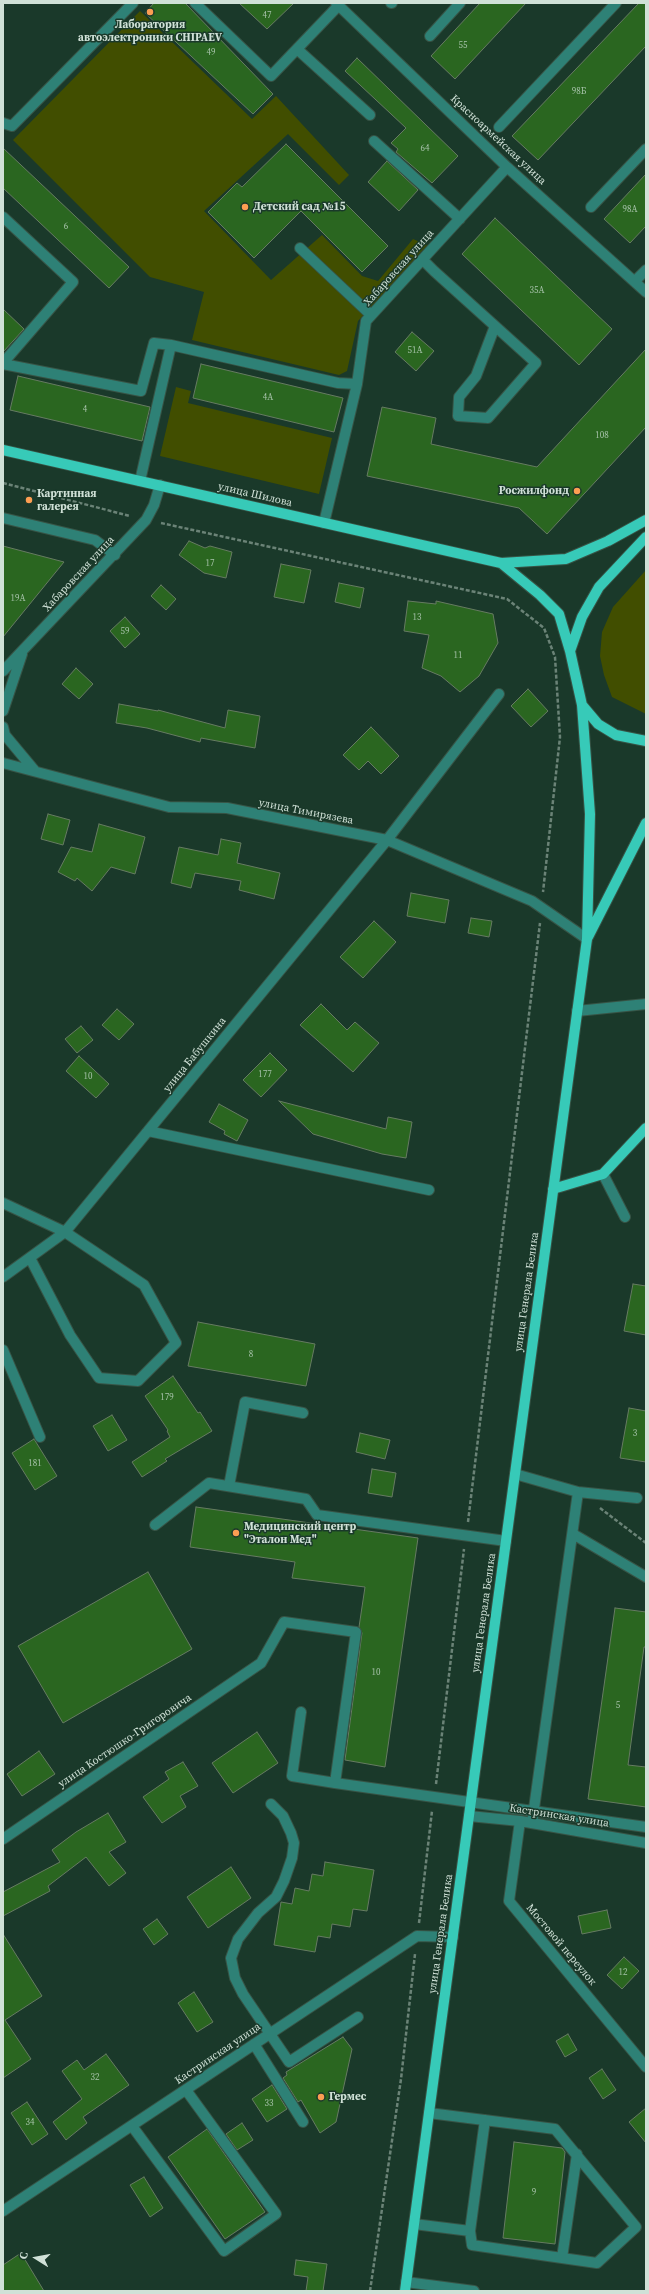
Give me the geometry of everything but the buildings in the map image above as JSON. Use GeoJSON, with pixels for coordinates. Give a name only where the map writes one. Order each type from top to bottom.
{"type":"FeatureCollection","features":[{"type":"Feature","properties":{"kind":"main road","name":"улица Шилова"},"geometry":{"type":"LineString","coordinates":[[3,450],[501,563]]}},
{"type":"Feature","properties":{"kind":"main road"},"geometry":{"type":"LineString","coordinates":[[501,563],[566,558],[608,541],[646,520]]}},
{"type":"Feature","properties":{"kind":"main road"},"geometry":{"type":"LineString","coordinates":[[570,651],[582,617],[599,587],[646,537]]}},
{"type":"Feature","properties":{"kind":"main road"},"geometry":{"type":"LineString","coordinates":[[501,563],[540,595],[558,614],[570,651],[582,705],[590,814],[587,938]]}},
{"type":"Feature","properties":{"kind":"main road"},"geometry":{"type":"LineString","coordinates":[[582,705],[598,724],[616,735],[646,741]]}},
{"type":"Feature","properties":{"kind":"main road"},"geometry":{"type":"LineString","coordinates":[[587,938],[646,823]]}},
{"type":"Feature","properties":{"kind":"main road","name":"улица Генерала Белика"},"geometry":{"type":"LineString","coordinates":[[406,2287],[587,938]]}},
{"type":"Feature","properties":{"kind":"main road"},"geometry":{"type":"LineString","coordinates":[[553,1189],[603,1174],[646,1128]]}},
{"type":"Feature","properties":{"kind":"street"},"geometry":{"type":"LineString","coordinates":[[8,124],[133,3]]}},
{"type":"Feature","properties":{"kind":"street"},"geometry":{"type":"LineString","coordinates":[[195,3],[271,76],[298,49],[338,4]]}},
{"type":"Feature","properties":{"kind":"street"},"geometry":{"type":"LineString","coordinates":[[430,36],[460,3]]}},
{"type":"Feature","properties":{"kind":"street"},"geometry":{"type":"LineString","coordinates":[[499,127],[616,3]]}},
{"type":"Feature","properties":{"kind":"street","name":"Красноармейская улица"},"geometry":{"type":"LineString","coordinates":[[338,4],[507,167],[646,292]]}},
{"type":"Feature","properties":{"kind":"street"},"geometry":{"type":"LineString","coordinates":[[298,49],[370,115]]}},
{"type":"Feature","properties":{"kind":"street"},"geometry":{"type":"LineString","coordinates":[[374,141],[460,219]]}},
{"type":"Feature","properties":{"kind":"street"},"geometry":{"type":"LineString","coordinates":[[591,207],[646,149]]}},
{"type":"Feature","properties":{"kind":"street","name":"Хабаровская улица"},"geometry":{"type":"LineString","coordinates":[[324,523],[357,384],[366,321],[507,167]]}},
{"type":"Feature","properties":{"kind":"street"},"geometry":{"type":"LineString","coordinates":[[3,217],[73,282],[3,364],[141,391],[154,343],[171,344],[338,383],[357,384]]}},
{"type":"Feature","properties":{"kind":"street"},"geometry":{"type":"LineString","coordinates":[[300,248],[371,315]]}},
{"type":"Feature","properties":{"kind":"street"},"geometry":{"type":"LineString","coordinates":[[422,260],[536,363],[488,418],[458,416],[459,397],[476,376],[495,326]]}},
{"type":"Feature","properties":{"kind":"street"},"geometry":{"type":"LineString","coordinates":[[635,282],[646,270]]}},
{"type":"Feature","properties":{"kind":"street"},"geometry":{"type":"LineString","coordinates":[[140,480],[171,344]]}},
{"type":"Feature","properties":{"kind":"street","name":"Хабаровская улица"},"geometry":{"type":"LineString","coordinates":[[3,671],[115,555],[146,520],[154,505],[160,485]]}},
{"type":"Feature","properties":{"kind":"street"},"geometry":{"type":"LineString","coordinates":[[3,518],[95,540],[115,555]]}},
{"type":"Feature","properties":{"kind":"street"},"geometry":{"type":"LineString","coordinates":[[3,711],[24,649]]}},
{"type":"Feature","properties":{"kind":"street","name":"улица Бабушкина"},"geometry":{"type":"LineString","coordinates":[[3,1277],[65,1232],[387,840],[499,694]]}},
{"type":"Feature","properties":{"kind":"street"},"geometry":{"type":"LineString","coordinates":[[3,727],[5,736],[35,771]]}},
{"type":"Feature","properties":{"kind":"street","name":"улица Тимирязева"},"geometry":{"type":"LineString","coordinates":[[3,763],[169,807],[227,808],[387,840],[532,901],[587,938]]}},
{"type":"Feature","properties":{"kind":"street"},"geometry":{"type":"LineString","coordinates":[[577,1011],[646,1004]]}},
{"type":"Feature","properties":{"kind":"street"},"geometry":{"type":"LineString","coordinates":[[148,1131],[429,1190]]}},
{"type":"Feature","properties":{"kind":"street"},"geometry":{"type":"LineString","coordinates":[[603,1174],[625,1217]]}},
{"type":"Feature","properties":{"kind":"street"},"geometry":{"type":"LineString","coordinates":[[3,1203],[65,1232],[144,1285],[176,1343],[138,1381],[99,1378],[70,1334],[30,1258]]}},
{"type":"Feature","properties":{"kind":"street"},"geometry":{"type":"LineString","coordinates":[[3,1350],[40,1437]]}},
{"type":"Feature","properties":{"kind":"street"},"geometry":{"type":"LineString","coordinates":[[229,1486],[245,1402],[303,1413]]}},
{"type":"Feature","properties":{"kind":"street"},"geometry":{"type":"LineString","coordinates":[[515,1474],[578,1492],[637,1498]]}},
{"type":"Feature","properties":{"kind":"street"},"geometry":{"type":"LineString","coordinates":[[155,1525],[210,1483],[306,1499],[317,1515],[506,1541]]}},
{"type":"Feature","properties":{"kind":"street"},"geometry":{"type":"LineString","coordinates":[[532,1823],[578,1492]]}},
{"type":"Feature","properties":{"kind":"street"},"geometry":{"type":"LineString","coordinates":[[573,1534],[646,1577]]}},
{"type":"Feature","properties":{"kind":"street","name":"улица Костюшко-Григоровича"},"geometry":{"type":"LineString","coordinates":[[3,1839],[261,1663],[284,1622],[356,1632],[335,1783]]}},
{"type":"Feature","properties":{"kind":"street"},"geometry":{"type":"LineString","coordinates":[[301,1712],[292,1776],[646,1827]]}},
{"type":"Feature","properties":{"kind":"street"},"geometry":{"type":"LineString","coordinates":[[271,1804],[283,1816],[291,1833],[294,1843],[292,1858],[284,1881],[276,1897],[248,1926],[238,1939],[231,1958],[235,1978],[289,2062],[358,2017]]}},
{"type":"Feature","properties":{"kind":"street","name":"Кастринская улица"},"geometry":{"type":"LineString","coordinates":[[469,1816],[520,1821],[646,1842]]}},
{"type":"Feature","properties":{"kind":"street","name":"Мостовой переулок"},"geometry":{"type":"LineString","coordinates":[[520,1821],[508,1901],[646,2067]]}},
{"type":"Feature","properties":{"kind":"street"},"geometry":{"type":"LineString","coordinates":[[418,1936],[453,1937]]}},
{"type":"Feature","properties":{"kind":"street","name":"Кастринская улица"},"geometry":{"type":"LineString","coordinates":[[3,2211],[418,1936]]}},
{"type":"Feature","properties":{"kind":"street"},"geometry":{"type":"LineString","coordinates":[[254,2044],[303,2122]]}},
{"type":"Feature","properties":{"kind":"street"},"geometry":{"type":"LineString","coordinates":[[132,2126],[224,2251],[276,2214],[186,2090]]}},
{"type":"Feature","properties":{"kind":"street"},"geometry":{"type":"LineString","coordinates":[[429,2113],[485,2120],[555,2129],[636,2226],[597,2263],[472,2245],[470,2231],[485,2120]]}},
{"type":"Feature","properties":{"kind":"street"},"geometry":{"type":"LineString","coordinates":[[562,2258],[577,2154]]}},
{"type":"Feature","properties":{"kind":"street"},"geometry":{"type":"LineString","coordinates":[[414,2224],[470,2231]]}},
{"type":"Feature","properties":{"kind":"street"},"geometry":{"type":"LineString","coordinates":[[406,2287],[474,2291]]}},
{"type":"Feature","properties":{"kind":"path"},"geometry":{"type":"LineString","coordinates":[[3,483],[146,520],[507,599],[544,628],[555,657],[560,737],[542,907],[401,2079],[370,2291]]}},
{"type":"Feature","properties":{"kind":"path"},"geometry":{"type":"LineString","coordinates":[[578,1492],[646,1543]]}},
{"type":"Feature","properties":{"kind":"green space"},"geometry":{"type":"Polygon","coordinates":[[[140,11],[252,119],[276,96],[349,175],[339,185],[288,134],[204,211],[271,280],[322,235],[362,276],[378,281],[413,239],[427,245],[358,321],[347,371],[339,375],[192,340],[204,292],[150,277],[13,140],[140,11]]]}},
{"type":"Feature","properties":{"kind":"green space"},"geometry":{"type":"Polygon","coordinates":[[[176,387],[191,391],[188,403],[332,438],[319,494],[160,456],[176,387]]]}},
{"type":"Feature","properties":{"kind":"green space"},"geometry":{"type":"Polygon","coordinates":[[[646,570],[646,714],[612,697],[604,675],[600,656],[602,632],[613,607],[646,570]]]}},
{"type":"Feature","properties":{"kind":"place","name":"Лаборатория автоэлектроники CHIPAEV"},"geometry":{"type":"Point","coordinates":[150,12]}},
{"type":"Feature","properties":{"kind":"place","name":"Детский сад №15"},"geometry":{"type":"Point","coordinates":[245,207]}},
{"type":"Feature","properties":{"kind":"place","name":"Росжилфонд"},"geometry":{"type":"Point","coordinates":[577,491]}},
{"type":"Feature","properties":{"kind":"place","name":"Картинная галерея"},"geometry":{"type":"Point","coordinates":[29,500]}},
{"type":"Feature","properties":{"kind":"place","name":"Медицинский центр \"Эталон Мед\""},"geometry":{"type":"Point","coordinates":[236,1533]}},
{"type":"Feature","properties":{"kind":"place","name":"Гермес"},"geometry":{"type":"Point","coordinates":[321,2097]}}]}
